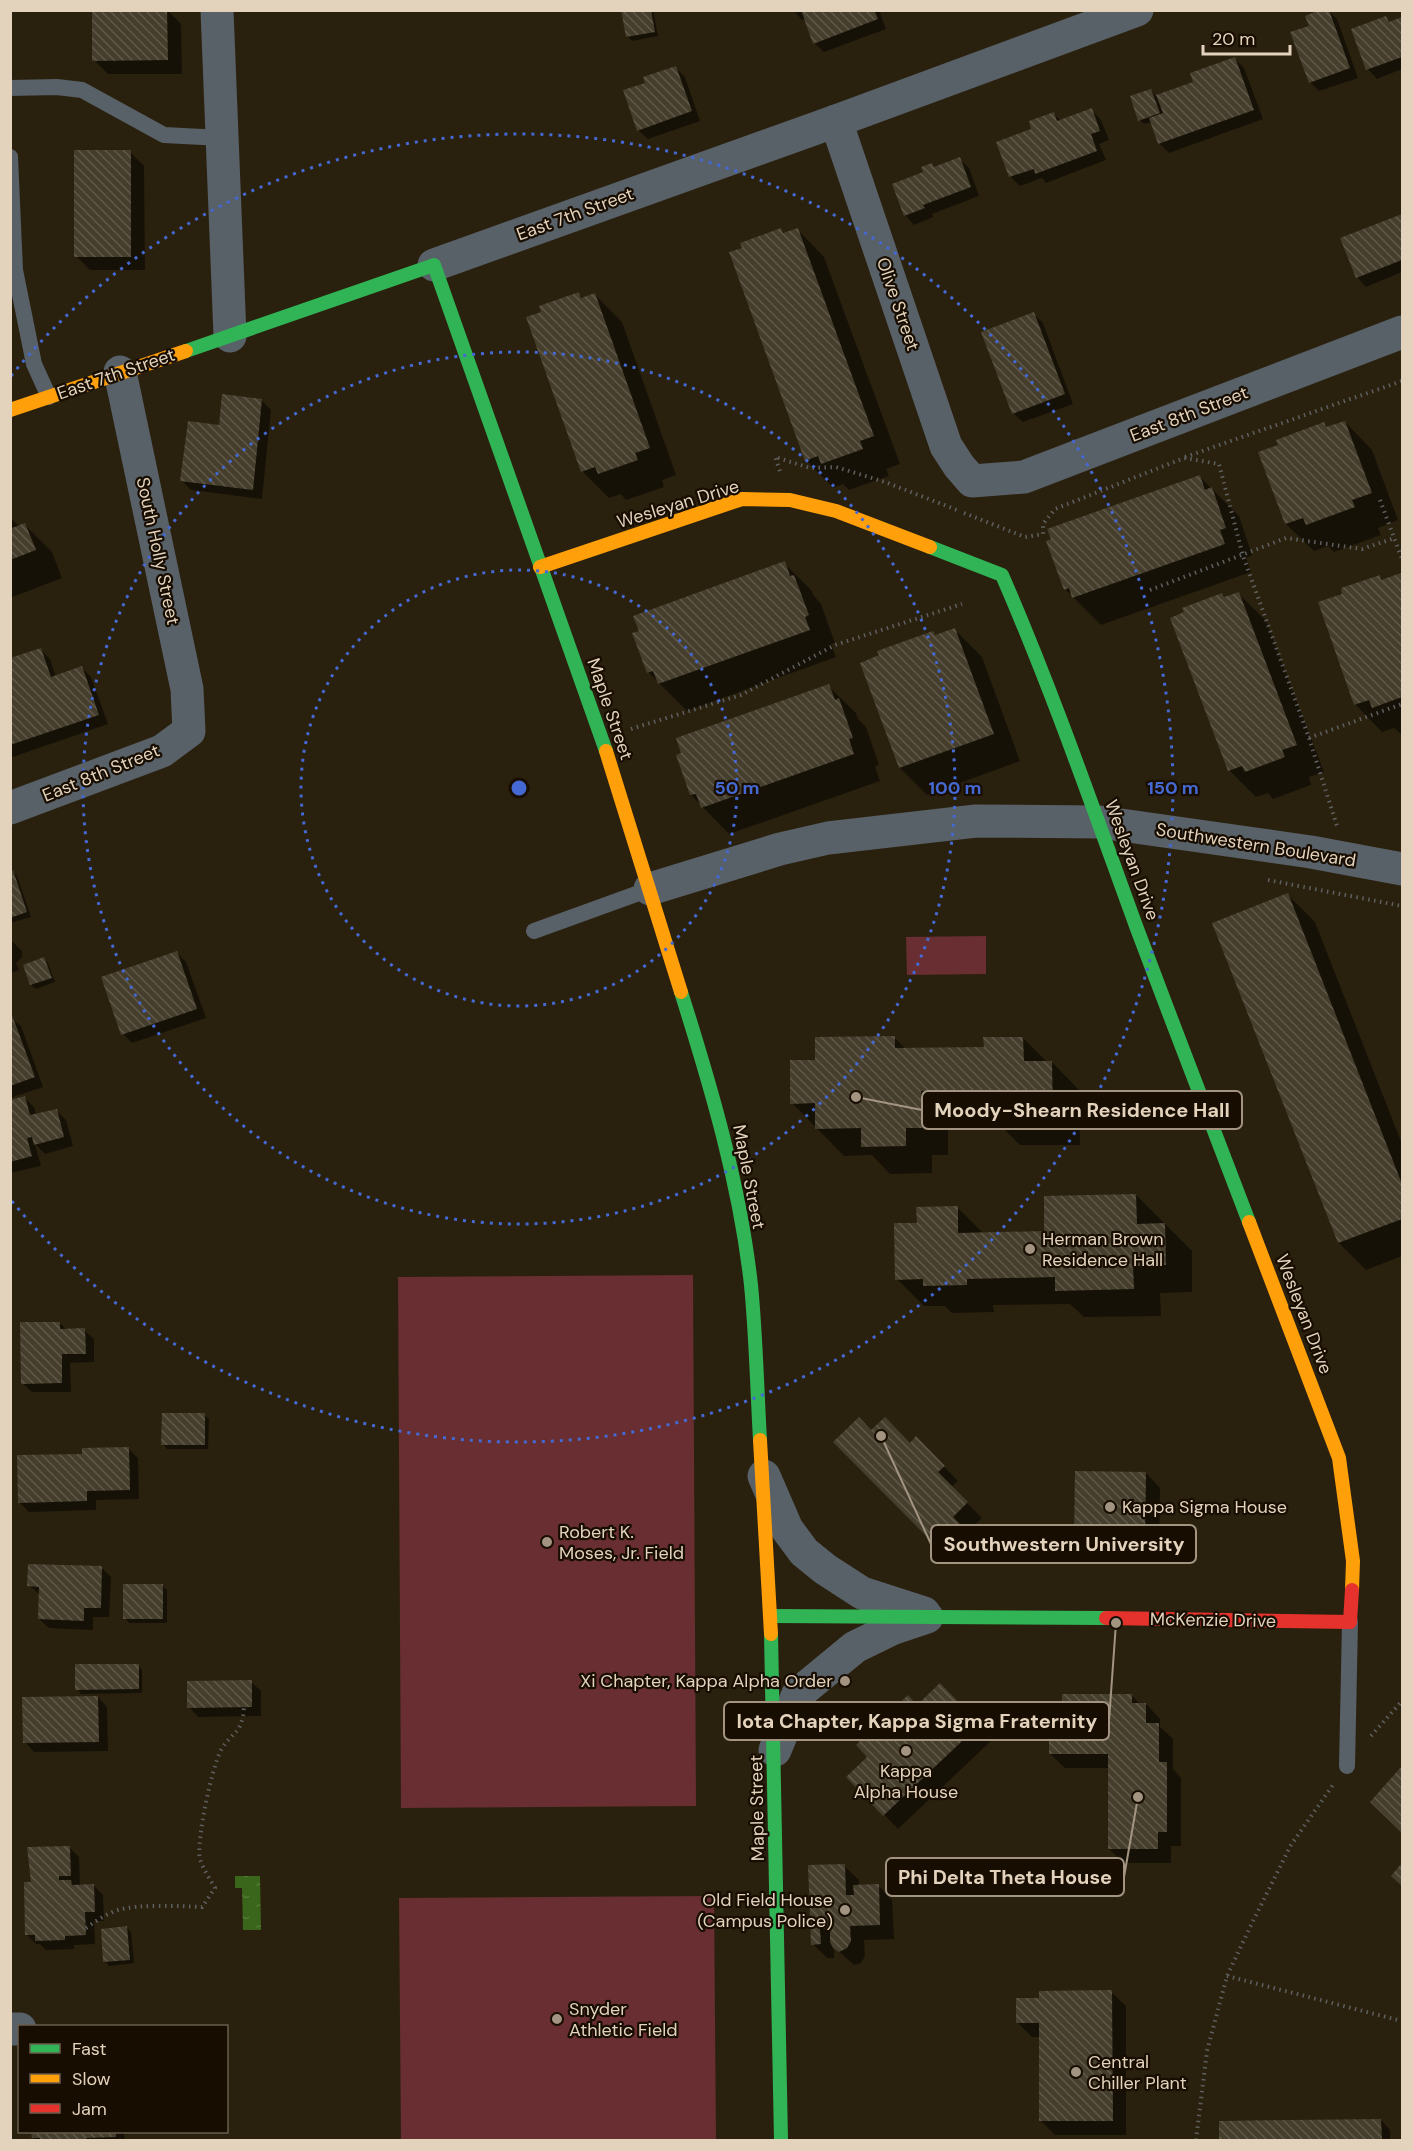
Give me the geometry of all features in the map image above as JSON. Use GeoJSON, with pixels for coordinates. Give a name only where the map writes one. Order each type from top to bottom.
{"type":"FeatureCollection","features":[{"type":"Feature","properties":{"kind":"street"},"geometry":{"type":"LineString","coordinates":[[217,10],[230,336]]}},
{"type":"Feature","properties":{"kind":"street","name":"East 7th Street"},"geometry":{"type":"LineString","coordinates":[[10,410],[434,265],[1137,10]]}},
{"type":"Feature","properties":{"kind":"street","name":"Olive Street"},"geometry":{"type":"LineString","coordinates":[[836,121],[946,446],[972,481]]}},
{"type":"Feature","properties":{"kind":"street","name":"Maple Street"},"geometry":{"type":"LineString","coordinates":[[434,265],[602,738],[722,1129],[736,1194],[751,1284],[771,1616],[781,2140]]}},
{"type":"Feature","properties":{"kind":"street","name":"East 8th Street"},"geometry":{"type":"LineString","coordinates":[[972,481],[1024,477],[1402,332]]}},
{"type":"Feature","properties":{"kind":"street","name":"South Holly Street"},"geometry":{"type":"LineString","coordinates":[[120,372],[187,689],[189,731]]}},
{"type":"Feature","properties":{"kind":"street","name":"Wesleyan Drive"},"geometry":{"type":"LineString","coordinates":[[540,567],[742,499],[790,500],[836,511],[1002,575],[1033,646],[1136,924],[1340,1458],[1353,1561],[1350,1622]]}},
{"type":"Feature","properties":{"kind":"street","name":"East 8th Street"},"geometry":{"type":"LineString","coordinates":[[10,808],[162,751],[189,731]]}},
{"type":"Feature","properties":{"kind":"street","name":"Southwestern Boulevard"},"geometry":{"type":"LineString","coordinates":[[650,889],[780,849],[828,838],[976,821],[1100,822],[1402,869]]}},
{"type":"Feature","properties":{"kind":"street","name":"McKenzie Drive"},"geometry":{"type":"LineString","coordinates":[[764,1476],[788,1528],[804,1552],[862,1593],[932,1616]]}},
{"type":"Feature","properties":{"kind":"street","name":"McKenzie Drive"},"geometry":{"type":"LineString","coordinates":[[771,1616],[1350,1622]]}},
{"type":"Feature","properties":{"kind":"street","name":"McKenzie Drive"},"geometry":{"type":"LineString","coordinates":[[775,1750],[798,1694],[855,1647],[894,1628],[932,1616]]}},
{"type":"Feature","properties":{"kind":"lane"},"geometry":{"type":"LineString","coordinates":[[10,88],[57,87],[82,90],[164,135],[222,138]]}},
{"type":"Feature","properties":{"kind":"lane"},"geometry":{"type":"LineString","coordinates":[[10,157],[12,252],[34,364],[49,397]]}},
{"type":"Feature","properties":{"kind":"lane"},"geometry":{"type":"LineString","coordinates":[[534,931],[650,889]]}},
{"type":"Feature","properties":{"kind":"lane"},"geometry":{"type":"LineString","coordinates":[[1347,1766],[1350,1622]]}},
{"type":"Feature","properties":{"kind":"path"},"geometry":{"type":"LineString","coordinates":[[790,500],[775,457],[810,468],[836,467],[885,482],[1025,537],[1043,534],[1043,524],[1055,509],[1184,458],[1402,381]]}},
{"type":"Feature","properties":{"kind":"path"},"geometry":{"type":"LineString","coordinates":[[1184,458],[1219,464],[1243,556],[1309,738],[1348,859]]}},
{"type":"Feature","properties":{"kind":"path"},"geometry":{"type":"LineString","coordinates":[[1380,500],[1402,559]]}},
{"type":"Feature","properties":{"kind":"path"},"geometry":{"type":"LineString","coordinates":[[1150,590],[1286,538],[1362,549],[1395,538]]}},
{"type":"Feature","properties":{"kind":"path"},"geometry":{"type":"LineString","coordinates":[[602,738],[741,695],[835,645],[962,604]]}},
{"type":"Feature","properties":{"kind":"path"},"geometry":{"type":"LineString","coordinates":[[1309,738],[1402,704]]}},
{"type":"Feature","properties":{"kind":"path"},"geometry":{"type":"LineString","coordinates":[[1265,879],[1402,906]]}},
{"type":"Feature","properties":{"kind":"path"},"geometry":{"type":"LineString","coordinates":[[1196,2140],[1208,2051],[1227,1977],[1252,1921],[1291,1845],[1347,1766],[1383,1720],[1402,1701]]}},
{"type":"Feature","properties":{"kind":"path"},"geometry":{"type":"LineString","coordinates":[[86,1928],[100,1918],[120,1909],[168,1906],[202,1907],[215,1888],[200,1858],[204,1816],[211,1781],[221,1750],[243,1724],[244,1707]]}},
{"type":"Feature","properties":{"kind":"path"},"geometry":{"type":"LineString","coordinates":[[1227,1977],[1402,2021]]}},
{"type":"Feature","properties":{"kind":"shaded area"},"geometry":{"type":"Polygon","coordinates":[[[986,936],[986,974],[907,975],[906,937],[986,936]]]}},
{"type":"Feature","properties":{"kind":"shaded area","name":"Robert K. Moses, Jr. Field"},"geometry":{"type":"Polygon","coordinates":[[[693,1275],[696,1806],[401,1808],[398,1277],[693,1275]]]}},
{"type":"Feature","properties":{"kind":"shaded area","name":"Snyder Athletic Field"},"geometry":{"type":"Polygon","coordinates":[[[714,1896],[716,2140],[401,2140],[399,1898],[714,1896]]]}},
{"type":"Feature","properties":{"kind":"water"},"geometry":{"type":"Polygon","coordinates":[[[235,1876],[260,1876],[261,1930],[243,1930],[242,1888],[235,1888],[235,1876]]]}},
{"type":"Feature","properties":{"kind":"building"},"geometry":{"type":"Polygon","coordinates":[[[92,10],[167,10],[168,60],[92,61],[92,10]]]}},
{"type":"Feature","properties":{"kind":"building"},"geometry":{"type":"Polygon","coordinates":[[[621,10],[651,10],[655,32],[626,37],[621,10]]]}},
{"type":"Feature","properties":{"kind":"building"},"geometry":{"type":"Polygon","coordinates":[[[801,10],[874,10],[878,19],[813,44],[801,10]]]}},
{"type":"Feature","properties":{"kind":"building"},"geometry":{"type":"Polygon","coordinates":[[[1320,10],[1329,10],[1350,68],[1309,83],[1290,32],[1309,26],[1305,16],[1320,10]]]}},
{"type":"Feature","properties":{"kind":"building"},"geometry":{"type":"Polygon","coordinates":[[[1386,16],[1389,22],[1402,17],[1402,57],[1366,70],[1351,29],[1386,16]]]}},
{"type":"Feature","properties":{"kind":"building"},"geometry":{"type":"Polygon","coordinates":[[[1235,57],[1254,110],[1158,144],[1149,118],[1163,113],[1156,95],[1193,82],[1190,73],[1235,57]]]}},
{"type":"Feature","properties":{"kind":"building"},"geometry":{"type":"Polygon","coordinates":[[[676,66],[692,111],[637,131],[623,90],[645,83],[643,77],[676,66]]]}},
{"type":"Feature","properties":{"kind":"building"},"geometry":{"type":"Polygon","coordinates":[[[1151,89],[1160,113],[1138,121],[1130,96],[1151,89]]]}},
{"type":"Feature","properties":{"kind":"building"},"geometry":{"type":"Polygon","coordinates":[[[1092,108],[1100,131],[1091,134],[1097,151],[1035,174],[1034,169],[1009,177],[996,142],[1031,129],[1029,121],[1054,112],[1057,121],[1092,108]]]}},
{"type":"Feature","properties":{"kind":"building"},"geometry":{"type":"Polygon","coordinates":[[[74,150],[131,150],[131,257],[74,257],[74,150]]]}},
{"type":"Feature","properties":{"kind":"building"},"geometry":{"type":"Polygon","coordinates":[[[960,157],[971,187],[923,205],[925,208],[904,216],[892,184],[923,172],[921,167],[932,163],[934,167],[960,157]]]}},
{"type":"Feature","properties":{"kind":"building"},"geometry":{"type":"Polygon","coordinates":[[[1402,214],[1402,260],[1356,278],[1340,238],[1402,214]]]}},
{"type":"Feature","properties":{"kind":"building"},"geometry":{"type":"Polygon","coordinates":[[[781,228],[783,233],[798,228],[874,436],[860,441],[863,449],[821,464],[818,456],[805,461],[729,252],[742,248],[740,243],[781,228]]]}},
{"type":"Feature","properties":{"kind":"building"},"geometry":{"type":"Polygon","coordinates":[[[579,292],[581,298],[595,293],[650,448],[635,453],[638,460],[598,474],[595,467],[581,472],[526,317],[541,312],[539,306],[579,292]]]}},
{"type":"Feature","properties":{"kind":"building"},"geometry":{"type":"Polygon","coordinates":[[[1034,312],[1065,394],[1012,414],[981,332],[1034,312]]]}},
{"type":"Feature","properties":{"kind":"building"},"geometry":{"type":"Polygon","coordinates":[[[222,394],[262,399],[253,490],[180,481],[188,421],[219,425],[222,394]]]}},
{"type":"Feature","properties":{"kind":"building"},"geometry":{"type":"Polygon","coordinates":[[[1345,421],[1372,493],[1352,500],[1355,507],[1306,525],[1303,518],[1285,524],[1258,452],[1278,445],[1276,440],[1324,422],[1326,427],[1345,421]]]}},
{"type":"Feature","properties":{"kind":"building"},"geometry":{"type":"Polygon","coordinates":[[[1200,475],[1205,490],[1212,487],[1226,528],[1220,530],[1225,544],[1072,598],[1069,588],[1064,590],[1046,541],[1051,539],[1047,529],[1200,475]]]}},
{"type":"Feature","properties":{"kind":"building"},"geometry":{"type":"Polygon","coordinates":[[[25,523],[36,550],[10,560],[10,524],[12,528],[25,523]]]}},
{"type":"Feature","properties":{"kind":"building"},"geometry":{"type":"Polygon","coordinates":[[[785,561],[790,576],[794,575],[809,615],[805,617],[810,630],[658,684],[653,671],[647,673],[632,633],[639,631],[633,616],[785,561]]]}},
{"type":"Feature","properties":{"kind":"building"},"geometry":{"type":"Polygon","coordinates":[[[1401,573],[1402,697],[1372,708],[1369,700],[1354,705],[1318,602],[1342,594],[1341,588],[1380,575],[1381,580],[1401,573]]]}},
{"type":"Feature","properties":{"kind":"building"},"geometry":{"type":"Polygon","coordinates":[[[1239,592],[1297,745],[1282,750],[1285,757],[1245,772],[1242,766],[1228,771],[1170,618],[1184,612],[1182,608],[1222,593],[1224,597],[1239,592]]]}},
{"type":"Feature","properties":{"kind":"building"},"geometry":{"type":"Polygon","coordinates":[[[955,628],[994,734],[899,768],[860,663],[879,655],[877,651],[933,631],[935,635],[955,628]]]}},
{"type":"Feature","properties":{"kind":"building"},"geometry":{"type":"Polygon","coordinates":[[[41,648],[51,677],[82,666],[99,715],[10,745],[10,658],[41,648]]]}},
{"type":"Feature","properties":{"kind":"building"},"geometry":{"type":"Polygon","coordinates":[[[829,684],[835,700],[839,698],[853,738],[849,739],[854,754],[701,808],[696,794],[690,795],[676,755],[681,753],[676,738],[829,684]]]}},
{"type":"Feature","properties":{"kind":"building"},"geometry":{"type":"Polygon","coordinates":[[[13,870],[27,912],[10,918],[10,871],[13,870]]]}},
{"type":"Feature","properties":{"kind":"building"},"geometry":{"type":"Polygon","coordinates":[[[1288,893],[1402,1184],[1402,1219],[1338,1243],[1212,923],[1288,893]]]}},
{"type":"Feature","properties":{"kind":"building"},"geometry":{"type":"Polygon","coordinates":[[[177,951],[197,1009],[121,1035],[101,977],[177,951]]]}},
{"type":"Feature","properties":{"kind":"building"},"geometry":{"type":"Polygon","coordinates":[[[44,957],[52,978],[30,985],[23,965],[44,957]]]}},
{"type":"Feature","properties":{"kind":"building"},"geometry":{"type":"Polygon","coordinates":[[[12,1015],[35,1077],[10,1086],[10,1016],[12,1015]]]}},
{"type":"Feature","properties":{"kind":"building"},"geometry":{"type":"Polygon","coordinates":[[[895,1036],[895,1048],[984,1047],[983,1037],[1023,1037],[1024,1061],[1052,1061],[1053,1118],[991,1118],[991,1090],[921,1091],[922,1128],[906,1128],[906,1146],[861,1147],[861,1128],[815,1129],[815,1103],[790,1104],[790,1060],[815,1060],[815,1037],[895,1036]]]}},
{"type":"Feature","properties":{"kind":"building"},"geometry":{"type":"Polygon","coordinates":[[[25,1096],[30,1115],[57,1109],[64,1137],[34,1145],[32,1137],[27,1138],[32,1156],[10,1162],[10,1100],[25,1096]]]}},
{"type":"Feature","properties":{"kind":"building","name":"Herman Brown Residence Hall"},"geometry":{"type":"Polygon","coordinates":[[[1136,1194],[1137,1224],[1165,1223],[1166,1265],[1133,1266],[1134,1289],[1055,1291],[1055,1277],[967,1279],[967,1285],[923,1286],[923,1279],[895,1280],[894,1223],[917,1223],[916,1207],[958,1206],[958,1233],[1044,1231],[1044,1196],[1136,1194]]]}},
{"type":"Feature","properties":{"kind":"building"},"geometry":{"type":"Polygon","coordinates":[[[20,1322],[60,1322],[60,1329],[85,1328],[86,1354],[62,1354],[62,1383],[21,1384],[20,1322]]]}},
{"type":"Feature","properties":{"kind":"building"},"geometry":{"type":"Polygon","coordinates":[[[162,1413],[205,1413],[205,1445],[161,1445],[162,1413]]]}},
{"type":"Feature","properties":{"kind":"building"},"geometry":{"type":"Polygon","coordinates":[[[859,1417],[871,1430],[885,1417],[910,1443],[916,1436],[945,1466],[938,1472],[968,1502],[953,1517],[963,1527],[940,1550],[833,1442],[859,1417]]]}},
{"type":"Feature","properties":{"kind":"building"},"geometry":{"type":"Polygon","coordinates":[[[129,1447],[130,1490],[87,1491],[87,1501],[18,1503],[17,1455],[82,1454],[82,1448],[129,1447]]]}},
{"type":"Feature","properties":{"kind":"building","name":"Kappa Sigma House"},"geometry":{"type":"Polygon","coordinates":[[[1075,1471],[1146,1472],[1145,1543],[1074,1542],[1075,1471]]]}},
{"type":"Feature","properties":{"kind":"building"},"geometry":{"type":"Polygon","coordinates":[[[28,1564],[102,1566],[101,1608],[84,1608],[84,1621],[38,1619],[39,1587],[27,1586],[28,1564]]]}},
{"type":"Feature","properties":{"kind":"building"},"geometry":{"type":"Polygon","coordinates":[[[123,1584],[163,1584],[163,1619],[123,1619],[123,1584]]]}},
{"type":"Feature","properties":{"kind":"building"},"geometry":{"type":"Polygon","coordinates":[[[75,1664],[139,1664],[139,1689],[75,1690],[75,1664]]]}},
{"type":"Feature","properties":{"kind":"building"},"geometry":{"type":"Polygon","coordinates":[[[252,1680],[252,1707],[187,1708],[187,1681],[252,1680]]]}},
{"type":"Feature","properties":{"kind":"building","name":"Kappa Alpha House"},"geometry":{"type":"Polygon","coordinates":[[[940,1683],[980,1724],[883,1816],[846,1777],[867,1757],[856,1745],[908,1695],[917,1705],[940,1683]]]}},
{"type":"Feature","properties":{"kind":"building"},"geometry":{"type":"Polygon","coordinates":[[[1062,1694],[1132,1694],[1132,1703],[1146,1703],[1146,1723],[1159,1723],[1159,1762],[1167,1762],[1167,1832],[1158,1832],[1158,1849],[1108,1849],[1108,1754],[1049,1754],[1049,1718],[1062,1718],[1062,1694]]]}},
{"type":"Feature","properties":{"kind":"building"},"geometry":{"type":"Polygon","coordinates":[[[98,1696],[99,1742],[23,1743],[22,1697],[98,1696]]]}},
{"type":"Feature","properties":{"kind":"building"},"geometry":{"type":"Polygon","coordinates":[[[1402,1766],[1402,1833],[1370,1802],[1402,1766]]]}},
{"type":"Feature","properties":{"kind":"building"},"geometry":{"type":"Polygon","coordinates":[[[70,1846],[71,1876],[59,1876],[59,1880],[71,1880],[72,1885],[94,1884],[95,1912],[85,1912],[86,1935],[65,1936],[65,1940],[35,1941],[35,1935],[25,1935],[24,1882],[31,1882],[27,1847],[70,1846]]]}},
{"type":"Feature","properties":{"kind":"building"},"geometry":{"type":"Polygon","coordinates":[[[1402,1863],[1402,1886],[1391,1876],[1402,1863]]]}},
{"type":"Feature","properties":{"kind":"building","name":"Old Field House (Campus Police)"},"geometry":{"type":"Polygon","coordinates":[[[845,1864],[846,1895],[854,1895],[853,1885],[879,1884],[880,1925],[850,1926],[851,1941],[847,1948],[839,1952],[830,1942],[830,1929],[820,1929],[821,1944],[811,1945],[808,1865],[845,1864]]]}},
{"type":"Feature","properties":{"kind":"building"},"geometry":{"type":"Polygon","coordinates":[[[127,1926],[130,1960],[103,1962],[101,1929],[127,1926]]]}},
{"type":"Feature","properties":{"kind":"building","name":"Central Chiller Plant"},"geometry":{"type":"Polygon","coordinates":[[[1112,1990],[1113,2121],[1039,2121],[1039,2023],[1016,2023],[1016,1998],[1039,1998],[1039,1991],[1112,1990]]]}},
{"type":"Feature","properties":{"kind":"building"},"geometry":{"type":"Polygon","coordinates":[[[1381,2119],[1382,2140],[1219,2140],[1219,2121],[1381,2119]]]}},
{"type":"Feature","properties":{"kind":"building"},"geometry":{"type":"Polygon","coordinates":[[[31,2133],[116,2133],[116,2137],[86,2138],[86,2140],[32,2138],[31,2133]]]}},
{"type":"Feature","properties":{"kind":"traffic: fast"},"geometry":{"type":"LineString","coordinates":[[186,351],[434,265],[606,751]]}},
{"type":"Feature","properties":{"kind":"traffic: fast"},"geometry":{"type":"LineString","coordinates":[[930,547],[1002,575],[1055,705],[1136,926],[1249,1222]]}},
{"type":"Feature","properties":{"kind":"traffic: fast"},"geometry":{"type":"LineString","coordinates":[[681,992],[713,1100],[740,1210],[751,1285],[760,1440]]}},
{"type":"Feature","properties":{"kind":"traffic: fast"},"geometry":{"type":"LineString","coordinates":[[771,1616],[1106,1618]]}},
{"type":"Feature","properties":{"kind":"traffic: fast"},"geometry":{"type":"LineString","coordinates":[[771,1634],[781,2140]]}},
{"type":"Feature","properties":{"kind":"traffic: slow"},"geometry":{"type":"LineString","coordinates":[[10,410],[186,351]]}},
{"type":"Feature","properties":{"kind":"traffic: slow"},"geometry":{"type":"LineString","coordinates":[[540,567],[742,499],[790,500],[836,511],[930,547]]}},
{"type":"Feature","properties":{"kind":"traffic: slow"},"geometry":{"type":"LineString","coordinates":[[606,751],[681,992]]}},
{"type":"Feature","properties":{"kind":"traffic: slow"},"geometry":{"type":"LineString","coordinates":[[1249,1222],[1339,1458],[1353,1561],[1352,1590]]}},
{"type":"Feature","properties":{"kind":"traffic: slow"},"geometry":{"type":"LineString","coordinates":[[760,1440],[771,1634]]}},
{"type":"Feature","properties":{"kind":"traffic: jam"},"geometry":{"type":"LineString","coordinates":[[1106,1618],[1350,1622],[1352,1590]]}},
{"type":"Feature","properties":{"kind":"place","name":"Moody-Shearn Residence Hall"},"geometry":{"type":"Point","coordinates":[856,1097]}},
{"type":"Feature","properties":{"kind":"place","name":"Herman Brown Residence Hall"},"geometry":{"type":"Point","coordinates":[1030,1249]}},
{"type":"Feature","properties":{"kind":"place","name":"Southwestern University"},"geometry":{"type":"Point","coordinates":[881,1436]}},
{"type":"Feature","properties":{"kind":"place","name":"Kappa Sigma House"},"geometry":{"type":"Point","coordinates":[1110,1507]}},
{"type":"Feature","properties":{"kind":"place","name":"Robert K. Moses, Jr. Field"},"geometry":{"type":"Point","coordinates":[547,1542]}},
{"type":"Feature","properties":{"kind":"place","name":"Iota Chapter, Kappa Sigma Fraternity"},"geometry":{"type":"Point","coordinates":[1116,1623]}},
{"type":"Feature","properties":{"kind":"place","name":"Xi Chapter, Kappa Alpha Order"},"geometry":{"type":"Point","coordinates":[845,1681]}},
{"type":"Feature","properties":{"kind":"place","name":"Kappa Alpha House"},"geometry":{"type":"Point","coordinates":[906,1751]}},
{"type":"Feature","properties":{"kind":"place","name":"Phi Delta Theta House"},"geometry":{"type":"Point","coordinates":[1138,1797]}},
{"type":"Feature","properties":{"kind":"place","name":"Old Field House (Campus Police)"},"geometry":{"type":"Point","coordinates":[845,1910]}},
{"type":"Feature","properties":{"kind":"place","name":"Snyder Athletic Field"},"geometry":{"type":"Point","coordinates":[557,2019]}},
{"type":"Feature","properties":{"kind":"place","name":"Central Chiller Plant"},"geometry":{"type":"Point","coordinates":[1076,2072]}}]}
